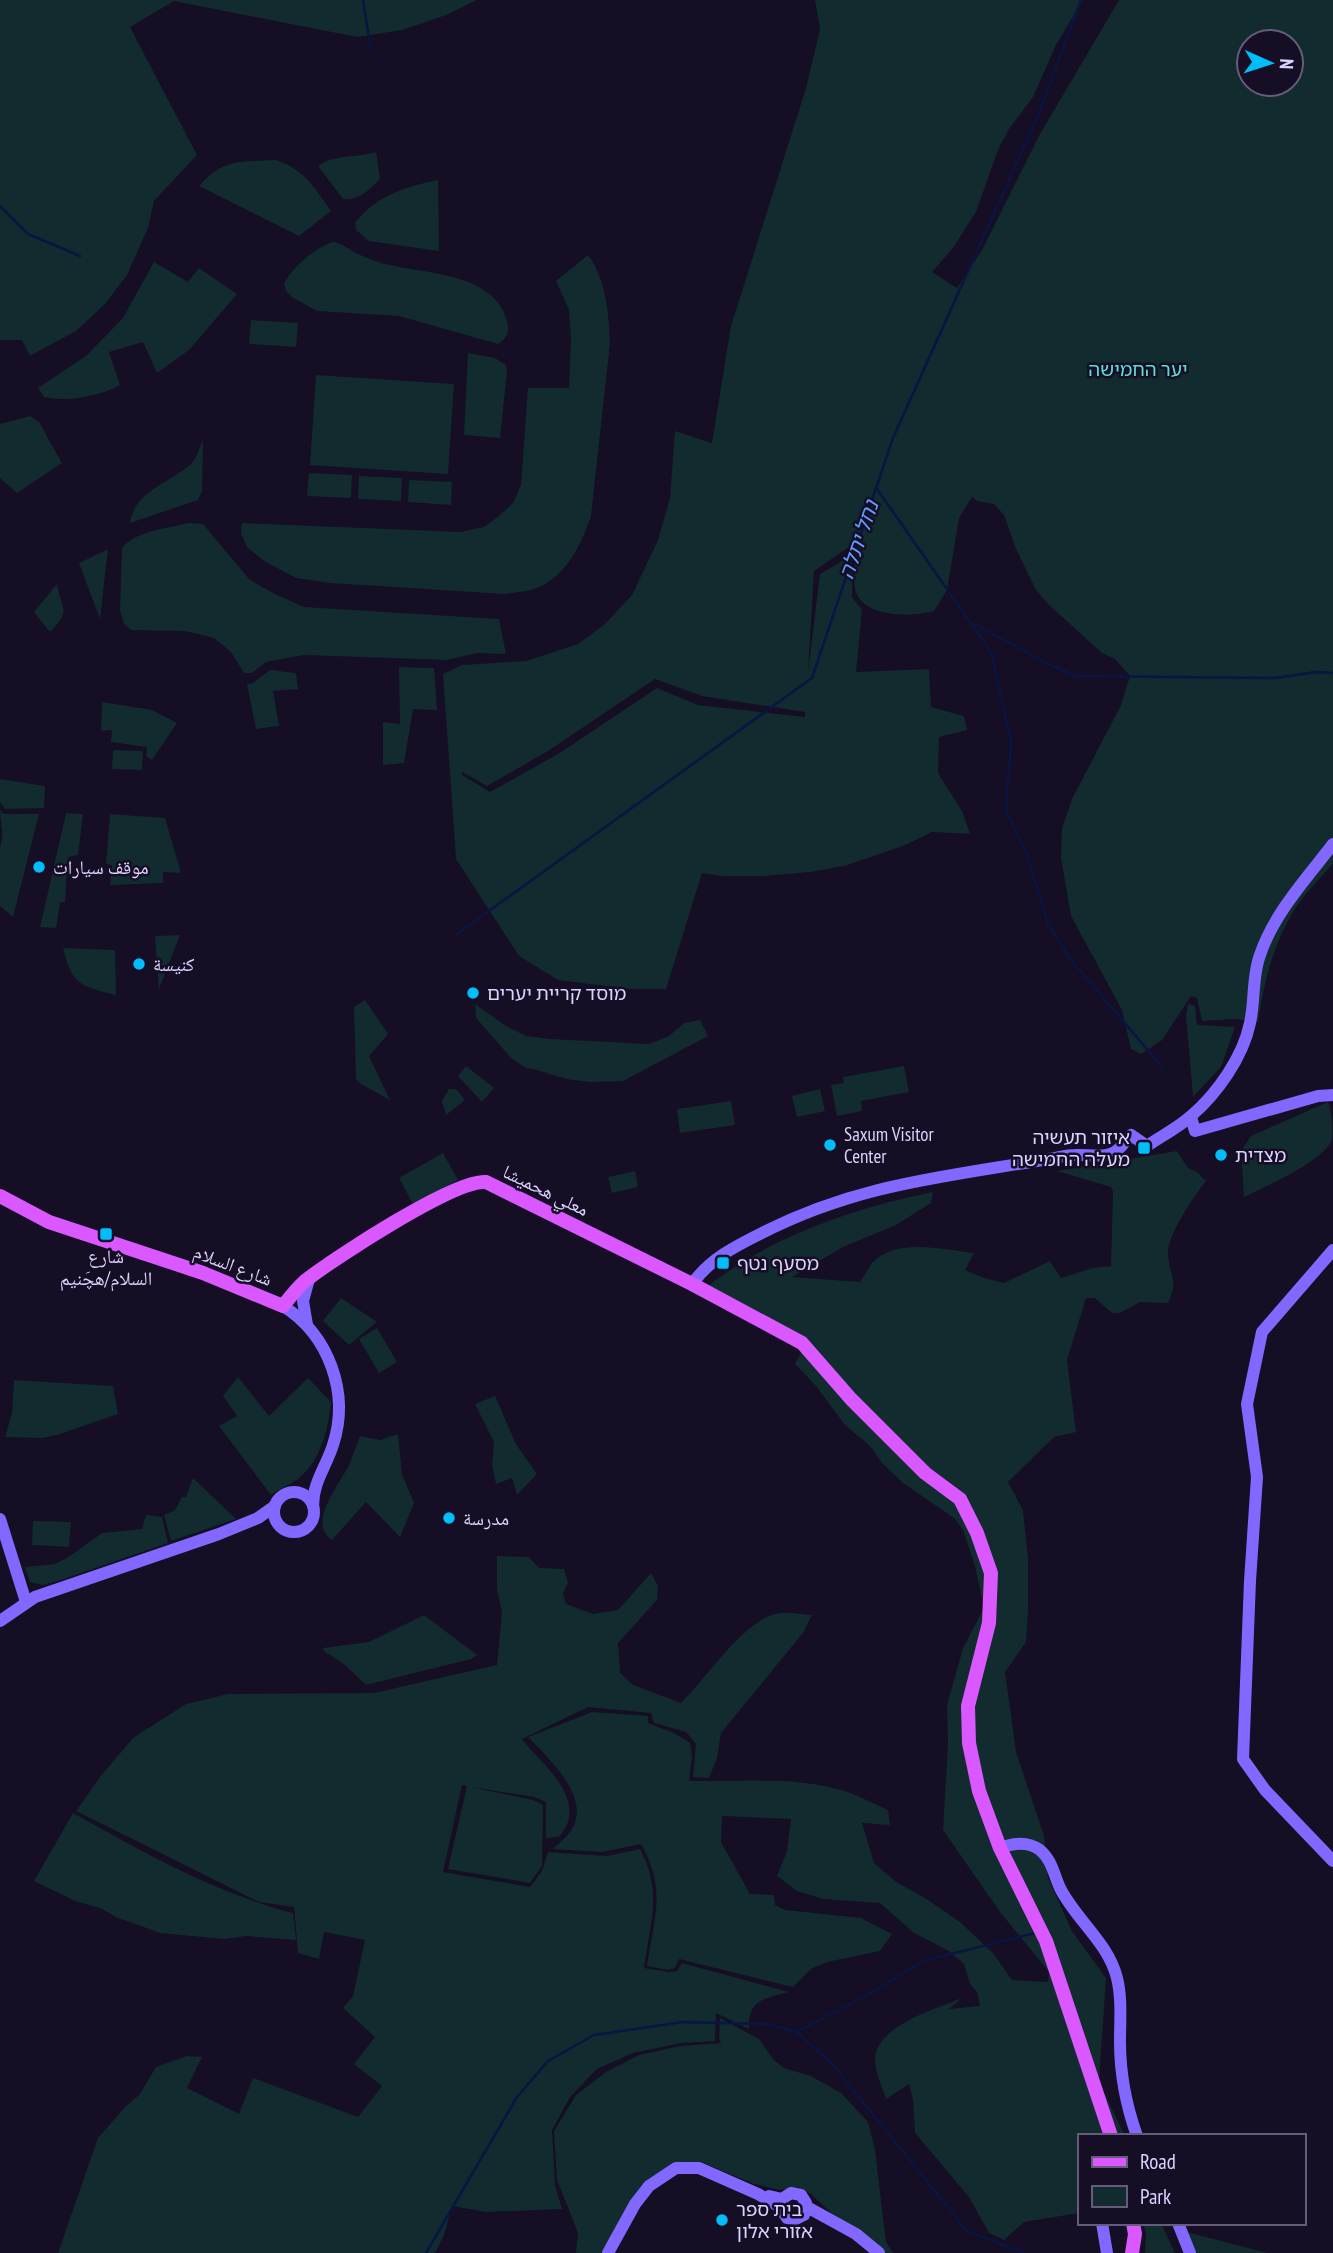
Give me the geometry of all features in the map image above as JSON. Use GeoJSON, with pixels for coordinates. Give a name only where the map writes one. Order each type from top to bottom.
{"type":"FeatureCollection","features":[{"type":"Feature","properties":{"kind":"main road"},"geometry":{"type":"LineString","coordinates":[[692,1284],[707,1266],[726,1251],[771,1228],[841,1199],[897,1184],[973,1170],[1073,1155],[1102,1156],[1115,1152],[1131,1135],[1147,1146],[1191,1117],[1210,1096],[1244,1048],[1251,1020],[1252,994],[1260,954],[1284,908],[1333,844]]}},
{"type":"Feature","properties":{"kind":"main road"},"geometry":{"type":"LineString","coordinates":[[1191,1117],[1195,1131],[1318,1096],[1333,1095]]}},
{"type":"Feature","properties":{"kind":"main road","name":"معلي هحميشا"},"geometry":{"type":"LineString","coordinates":[[283,1306],[309,1279],[404,1216],[463,1186],[480,1182],[494,1185],[692,1284],[802,1343],[850,1399],[925,1473],[960,1499],[977,1533],[991,1573],[989,1623],[968,1706],[978,1791],[1000,1848],[1046,1941],[1110,2134]]}},
{"type":"Feature","properties":{"kind":"main road","name":"شارع السلام"},"geometry":{"type":"LineString","coordinates":[[0,1196],[49,1222],[179,1265],[283,1306],[307,1326],[328,1358],[339,1399],[338,1427],[315,1483],[313,1506]]}},
{"type":"Feature","properties":{"kind":"main road"},"geometry":{"type":"LineString","coordinates":[[1333,1250],[1262,1332],[1247,1405],[1257,1477],[1243,1759],[1265,1790],[1333,1861]]}},
{"type":"Feature","properties":{"kind":"main road"},"geometry":{"type":"LineString","coordinates":[[307,1326],[303,1301],[309,1279]]}},
{"type":"Feature","properties":{"kind":"main road","name":"شارع السلام"},"geometry":{"type":"LineString","coordinates":[[294,1492],[324,1465]]}},
{"type":"Feature","properties":{"kind":"main road"},"geometry":{"type":"LineString","coordinates":[[0,1621],[26,1602],[245,1524],[275,1506],[282,1496],[294,1492],[306,1495],[313,1506],[312,1520],[303,1529],[290,1531],[281,1526],[245,1524]]}},
{"type":"Feature","properties":{"kind":"main road"},"geometry":{"type":"LineString","coordinates":[[275,1506],[276,1518],[281,1526]]}},
{"type":"Feature","properties":{"kind":"main road"},"geometry":{"type":"LineString","coordinates":[[0,1519],[26,1602]]}},
{"type":"Feature","properties":{"kind":"main road"},"geometry":{"type":"LineString","coordinates":[[1000,1848],[1023,1844],[1040,1850],[1048,1859],[1075,1912],[1108,1956],[1119,1990],[1121,2068],[1136,2134]]}},
{"type":"Feature","properties":{"kind":"main road"},"geometry":{"type":"LineString","coordinates":[[608,2253],[635,2204],[649,2186],[676,2168],[699,2168],[781,2203],[787,2218],[804,2212],[828,2218],[856,2234],[879,2253]]}},
{"type":"Feature","properties":{"kind":"main road"},"geometry":{"type":"LineString","coordinates":[[781,2203],[788,2194],[797,2194],[803,2197],[804,2212]]}},
{"type":"Feature","properties":{"kind":"main road"},"geometry":{"type":"LineString","coordinates":[[1102,2225],[1107,2253]]}},
{"type":"Feature","properties":{"kind":"main road"},"geometry":{"type":"LineString","coordinates":[[1132,2253],[1133,2225]]}},
{"type":"Feature","properties":{"kind":"main road"},"geometry":{"type":"LineString","coordinates":[[1179,2225],[1190,2253]]}},
{"type":"Feature","properties":{"kind":"green space"},"geometry":{"type":"Polygon","coordinates":[[[0,0],[477,0],[446,15],[402,30],[357,37],[174,1],[130,27],[197,155],[154,201],[148,228],[127,275],[105,304],[76,331],[30,356],[22,340],[0,340],[0,0]]]}},
{"type":"Feature","properties":{"kind":"green space","name":"יער החמישה"},"geometry":{"type":"Polygon","coordinates":[[[815,0],[1083,0],[1056,45],[1033,97],[1009,129],[998,150],[976,212],[953,248],[932,272],[957,288],[982,250],[1040,134],[1119,0],[1333,0],[1333,863],[1299,903],[1287,922],[1275,950],[1258,1022],[1235,1019],[1202,1021],[1197,998],[1191,996],[1162,1040],[1141,1054],[1131,1049],[1122,1010],[1071,916],[1061,858],[1062,828],[1072,799],[1121,705],[1130,676],[1115,659],[1102,653],[1049,605],[1036,590],[1016,549],[1004,515],[994,504],[977,501],[972,497],[959,518],[947,590],[934,611],[890,614],[869,607],[861,601],[854,580],[855,543],[814,571],[808,672],[820,574],[852,555],[852,597],[862,610],[856,672],[929,669],[931,707],[964,716],[967,730],[939,737],[938,773],[962,811],[970,834],[932,832],[903,846],[844,866],[810,872],[765,876],[702,873],[666,989],[630,989],[558,980],[519,956],[456,859],[443,674],[462,665],[526,661],[578,644],[605,624],[632,595],[658,540],[670,498],[675,431],[712,443],[731,326],[806,88],[820,29],[815,0]],[[655,679],[548,751],[487,786],[462,772],[462,775],[490,792],[558,754],[657,688],[698,705],[805,717],[805,712],[702,696],[655,679]]]}},
{"type":"Feature","properties":{"kind":"green space"},"geometry":{"type":"Polygon","coordinates":[[[376,152],[380,179],[364,194],[354,198],[343,199],[318,166],[338,158],[376,152]]]}},
{"type":"Feature","properties":{"kind":"green space"},"geometry":{"type":"Polygon","coordinates":[[[276,160],[302,174],[331,211],[299,236],[199,186],[225,166],[276,160]]]}},
{"type":"Feature","properties":{"kind":"green space"},"geometry":{"type":"Polygon","coordinates":[[[438,180],[439,251],[369,241],[356,230],[355,223],[382,199],[403,189],[438,180]]]}},
{"type":"Feature","properties":{"kind":"green space"},"geometry":{"type":"Polygon","coordinates":[[[332,242],[381,263],[454,277],[472,284],[487,292],[499,305],[507,321],[507,334],[498,344],[399,316],[317,311],[292,297],[284,284],[304,259],[332,242]]]}},
{"type":"Feature","properties":{"kind":"green space"},"geometry":{"type":"Polygon","coordinates":[[[588,255],[603,286],[610,343],[591,516],[570,561],[553,579],[531,590],[504,594],[331,583],[296,578],[264,561],[248,548],[241,534],[242,523],[460,532],[484,527],[499,516],[513,503],[521,485],[528,388],[569,388],[569,310],[556,281],[588,255]]]}},
{"type":"Feature","properties":{"kind":"green space"},"geometry":{"type":"Polygon","coordinates":[[[154,262],[188,282],[199,268],[237,294],[189,350],[157,373],[143,342],[109,352],[120,385],[83,397],[44,397],[38,388],[86,356],[123,318],[154,262]]]}},
{"type":"Feature","properties":{"kind":"green space"},"geometry":{"type":"Polygon","coordinates":[[[251,320],[298,323],[296,347],[249,344],[251,320]]]}},
{"type":"Feature","properties":{"kind":"green space"},"geometry":{"type":"Polygon","coordinates":[[[468,353],[495,358],[506,365],[500,438],[464,435],[468,353]]]}},
{"type":"Feature","properties":{"kind":"green space"},"geometry":{"type":"Polygon","coordinates":[[[316,375],[454,384],[448,474],[310,465],[316,375]]]}},
{"type":"Feature","properties":{"kind":"green space"},"geometry":{"type":"Polygon","coordinates":[[[30,416],[39,422],[62,463],[17,493],[0,478],[0,424],[30,416]]]}},
{"type":"Feature","properties":{"kind":"green space"},"geometry":{"type":"Polygon","coordinates":[[[203,439],[202,491],[198,500],[130,523],[138,503],[146,495],[191,464],[203,439]]]}},
{"type":"Feature","properties":{"kind":"green space"},"geometry":{"type":"Polygon","coordinates":[[[309,473],[352,475],[351,498],[307,496],[309,473]]]}},
{"type":"Feature","properties":{"kind":"green space"},"geometry":{"type":"Polygon","coordinates":[[[359,476],[402,478],[401,501],[358,499],[359,476]]]}},
{"type":"Feature","properties":{"kind":"green space"},"geometry":{"type":"Polygon","coordinates":[[[409,480],[452,482],[451,505],[408,502],[409,480]]]}},
{"type":"Feature","properties":{"kind":"green space"},"geometry":{"type":"Polygon","coordinates":[[[188,523],[203,524],[250,580],[304,607],[499,619],[506,654],[477,653],[447,660],[304,655],[266,662],[252,673],[244,673],[231,652],[214,638],[185,631],[131,630],[124,624],[120,610],[122,548],[136,537],[188,523]]]}},
{"type":"Feature","properties":{"kind":"green space"},"geometry":{"type":"Polygon","coordinates":[[[108,549],[100,619],[79,563],[108,549]]]}},
{"type":"Feature","properties":{"kind":"green space"},"geometry":{"type":"Polygon","coordinates":[[[57,584],[64,610],[61,619],[50,632],[34,612],[57,584]]]}},
{"type":"Feature","properties":{"kind":"green space"},"geometry":{"type":"Polygon","coordinates":[[[399,667],[434,668],[437,710],[413,709],[404,763],[383,765],[383,722],[400,724],[399,667]]]}},
{"type":"Feature","properties":{"kind":"green space"},"geometry":{"type":"Polygon","coordinates":[[[270,670],[296,673],[298,689],[273,691],[279,726],[256,729],[247,684],[253,683],[270,670]]]}},
{"type":"Feature","properties":{"kind":"green space"},"geometry":{"type":"Polygon","coordinates":[[[102,702],[152,710],[177,723],[152,760],[146,756],[147,747],[111,742],[112,730],[101,731],[102,702]]]}},
{"type":"Feature","properties":{"kind":"green space"},"geometry":{"type":"Polygon","coordinates":[[[113,750],[143,751],[142,770],[112,769],[113,750]]]}},
{"type":"Feature","properties":{"kind":"green space"},"geometry":{"type":"Polygon","coordinates":[[[0,779],[45,786],[44,808],[5,809],[0,802],[0,779]]]}},
{"type":"Feature","properties":{"kind":"green space"},"geometry":{"type":"Polygon","coordinates":[[[0,810],[4,814],[39,814],[13,917],[0,906],[0,810]]]}},
{"type":"Feature","properties":{"kind":"green space"},"geometry":{"type":"Polygon","coordinates":[[[66,813],[83,814],[78,855],[68,857],[65,902],[60,902],[56,928],[40,927],[66,813]]]}},
{"type":"Feature","properties":{"kind":"green space"},"geometry":{"type":"Polygon","coordinates":[[[110,814],[165,818],[181,873],[163,872],[163,883],[110,885],[112,865],[106,864],[110,814]]]}},
{"type":"Feature","properties":{"kind":"green space"},"geometry":{"type":"Polygon","coordinates":[[[180,935],[159,989],[155,936],[180,935]]]}},
{"type":"Feature","properties":{"kind":"green space"},"geometry":{"type":"Polygon","coordinates":[[[63,948],[115,950],[116,995],[79,982],[70,970],[63,948]]]}},
{"type":"Feature","properties":{"kind":"green space"},"geometry":{"type":"Polygon","coordinates":[[[365,1000],[388,1034],[369,1056],[390,1100],[356,1079],[354,1007],[365,1000]]]}},
{"type":"Feature","properties":{"kind":"green space"},"geometry":{"type":"Polygon","coordinates":[[[475,1004],[506,1026],[526,1036],[649,1044],[669,1036],[684,1023],[700,1020],[708,1036],[623,1081],[590,1082],[566,1079],[526,1068],[511,1058],[476,1018],[475,1004]]]}},
{"type":"Feature","properties":{"kind":"green space"},"geometry":{"type":"Polygon","coordinates":[[[1188,1004],[1195,1006],[1197,1025],[1235,1027],[1221,1067],[1193,1097],[1186,1016],[1188,1004]]]}},
{"type":"Feature","properties":{"kind":"green space"},"geometry":{"type":"Polygon","coordinates":[[[466,1066],[494,1088],[482,1102],[458,1076],[466,1066]]]}},
{"type":"Feature","properties":{"kind":"green space"},"geometry":{"type":"Polygon","coordinates":[[[904,1066],[909,1092],[861,1101],[862,1111],[837,1116],[831,1085],[844,1083],[843,1077],[904,1066]]]}},
{"type":"Feature","properties":{"kind":"green space"},"geometry":{"type":"Polygon","coordinates":[[[449,1089],[456,1089],[465,1100],[446,1115],[442,1101],[449,1089]]]}},
{"type":"Feature","properties":{"kind":"green space"},"geometry":{"type":"Polygon","coordinates":[[[820,1089],[825,1111],[797,1117],[792,1096],[820,1089]]]}},
{"type":"Feature","properties":{"kind":"green space"},"geometry":{"type":"Polygon","coordinates":[[[731,1101],[735,1125],[680,1133],[677,1109],[731,1101]]]}},
{"type":"Feature","properties":{"kind":"green space"},"geometry":{"type":"Polygon","coordinates":[[[1328,1102],[1332,1140],[1326,1149],[1292,1173],[1244,1197],[1241,1151],[1251,1136],[1328,1102]]]}},
{"type":"Feature","properties":{"kind":"green space"},"geometry":{"type":"Polygon","coordinates":[[[1177,1151],[1188,1168],[1206,1181],[1188,1206],[1171,1238],[1168,1255],[1173,1283],[1168,1303],[1140,1302],[1120,1313],[1112,1313],[1095,1298],[1086,1298],[1067,1360],[1076,1432],[1054,1437],[1008,1482],[1023,1510],[1028,1558],[1026,1642],[1005,1672],[1016,1752],[1044,1836],[1048,1878],[1072,1931],[1106,1978],[1099,2082],[1124,2134],[1078,2134],[1078,2213],[1024,2222],[1004,2240],[989,2233],[969,2197],[915,2133],[913,2099],[909,2084],[886,2099],[875,2062],[877,2049],[884,2038],[908,2021],[962,1998],[949,2009],[980,2006],[977,1992],[970,1984],[964,1964],[949,1951],[914,1933],[880,1903],[823,1899],[797,1891],[777,1876],[787,1851],[791,1819],[722,1816],[721,1842],[750,1894],[774,1895],[775,1905],[785,1910],[861,1918],[892,1934],[880,1951],[827,1962],[811,1969],[793,1987],[679,1959],[675,1968],[668,1970],[647,1966],[655,1918],[656,1890],[649,1860],[641,1844],[602,1852],[553,1849],[574,1825],[577,1813],[575,1801],[563,1777],[528,1737],[592,1712],[648,1716],[648,1723],[674,1733],[690,1743],[692,1757],[689,1781],[809,1783],[848,1792],[888,1810],[890,1825],[862,1823],[874,1863],[896,1882],[960,1922],[993,1953],[1012,1980],[1048,1982],[1049,1972],[1000,1912],[943,1830],[948,1744],[947,1705],[963,1648],[984,1608],[975,1566],[963,1530],[954,1518],[903,1483],[882,1463],[870,1446],[845,1425],[816,1386],[795,1364],[805,1345],[708,1286],[759,1252],[815,1226],[874,1206],[933,1192],[931,1203],[896,1225],[843,1247],[792,1277],[860,1282],[872,1263],[882,1255],[894,1250],[921,1247],[974,1253],[965,1270],[1004,1283],[1050,1261],[1061,1278],[1093,1268],[1111,1266],[1111,1187],[1057,1171],[1177,1151]]]}},
{"type":"Feature","properties":{"kind":"green space"},"geometry":{"type":"Polygon","coordinates":[[[443,1153],[458,1180],[414,1206],[399,1178],[443,1153]]]}},
{"type":"Feature","properties":{"kind":"green space"},"geometry":{"type":"Polygon","coordinates":[[[635,1171],[638,1187],[612,1193],[608,1177],[635,1171]]]}},
{"type":"Feature","properties":{"kind":"green space"},"geometry":{"type":"Polygon","coordinates":[[[341,1298],[377,1322],[349,1345],[323,1321],[341,1298]]]}},
{"type":"Feature","properties":{"kind":"green space"},"geometry":{"type":"Polygon","coordinates":[[[377,1328],[397,1362],[379,1373],[359,1339],[377,1328]]]}},
{"type":"Feature","properties":{"kind":"green space"},"geometry":{"type":"Polygon","coordinates":[[[238,1377],[269,1416],[308,1378],[331,1402],[325,1435],[311,1466],[295,1481],[271,1495],[219,1426],[237,1416],[223,1396],[238,1377]]]}},
{"type":"Feature","properties":{"kind":"green space"},"geometry":{"type":"Polygon","coordinates":[[[14,1380],[113,1386],[118,1414],[43,1438],[5,1437],[12,1413],[14,1380]]]}},
{"type":"Feature","properties":{"kind":"green space"},"geometry":{"type":"Polygon","coordinates":[[[495,1396],[516,1444],[537,1474],[517,1495],[512,1478],[496,1484],[492,1465],[494,1442],[475,1404],[495,1396]]]}},
{"type":"Feature","properties":{"kind":"green space"},"geometry":{"type":"Polygon","coordinates":[[[398,1434],[402,1474],[414,1503],[400,1537],[366,1502],[332,1540],[325,1533],[323,1515],[350,1463],[360,1436],[380,1440],[398,1434]]]}},
{"type":"Feature","properties":{"kind":"green space"},"geometry":{"type":"Polygon","coordinates":[[[193,1478],[236,1519],[171,1541],[164,1515],[175,1510],[182,1497],[186,1497],[193,1478]]]}},
{"type":"Feature","properties":{"kind":"green space"},"geometry":{"type":"Polygon","coordinates":[[[146,1515],[162,1517],[168,1543],[58,1581],[43,1585],[30,1582],[25,1567],[55,1564],[102,1533],[142,1529],[146,1515]]]}},
{"type":"Feature","properties":{"kind":"green space"},"geometry":{"type":"Polygon","coordinates":[[[33,1521],[71,1522],[69,1547],[32,1545],[33,1521]]]}},
{"type":"Feature","properties":{"kind":"green space"},"geometry":{"type":"Polygon","coordinates":[[[497,1556],[529,1557],[539,1568],[564,1569],[568,1583],[563,1593],[566,1604],[593,1614],[618,1610],[651,1573],[658,1586],[657,1600],[618,1643],[620,1673],[633,1685],[681,1703],[734,1643],[757,1622],[779,1613],[812,1615],[803,1633],[721,1733],[717,1758],[709,1778],[693,1777],[696,1744],[686,1732],[654,1723],[651,1713],[588,1707],[522,1739],[554,1775],[566,1796],[569,1818],[559,1837],[546,1838],[546,1802],[534,1797],[471,1787],[533,1800],[543,1805],[542,1866],[530,1883],[448,1869],[467,1786],[462,1785],[443,1872],[530,1887],[542,1871],[548,1852],[607,1856],[640,1849],[647,1864],[653,1894],[644,1968],[677,1971],[682,1963],[789,1992],[759,2002],[751,2012],[749,2029],[716,2013],[715,2041],[681,2043],[633,2053],[597,2069],[570,2097],[552,2130],[555,2185],[562,2209],[487,2212],[452,2206],[444,2235],[435,2253],[58,2253],[98,2138],[140,2094],[156,2067],[187,2056],[202,2057],[187,2088],[239,2114],[253,2078],[358,2117],[382,2086],[354,2064],[375,2037],[343,2008],[353,1996],[365,1940],[324,1932],[319,1959],[298,1953],[294,1907],[259,1902],[76,1811],[133,1738],[186,1704],[228,1694],[374,1693],[497,1665],[502,1612],[497,1590],[497,1556]]]}},
{"type":"Feature","properties":{"kind":"green space"},"geometry":{"type":"Polygon","coordinates":[[[424,1615],[477,1655],[471,1659],[366,1685],[345,1665],[324,1651],[323,1648],[369,1642],[424,1615]]]}},
{"type":"Feature","properties":{"kind":"green space"},"geometry":{"type":"Polygon","coordinates":[[[73,1813],[153,1857],[208,1883],[264,1905],[293,1913],[296,1940],[246,1936],[224,1939],[160,1933],[116,1917],[100,1908],[75,1901],[34,1881],[73,1813]]]}},
{"type":"Feature","properties":{"kind":"green space"},"geometry":{"type":"Polygon","coordinates":[[[720,2018],[759,2039],[773,2059],[784,2068],[811,2076],[841,2093],[868,2122],[875,2150],[886,2242],[893,2253],[876,2253],[873,2240],[832,2214],[811,2194],[798,2187],[780,2190],[754,2184],[701,2162],[675,2162],[641,2187],[601,2253],[576,2253],[578,2233],[557,2180],[554,2131],[576,2095],[606,2072],[639,2055],[680,2046],[721,2043],[720,2018]]]}},
{"type":"Feature","properties":{"kind":"green space"},"geometry":{"type":"Polygon","coordinates":[[[1144,2225],[1162,2225],[1175,2253],[1145,2253],[1144,2225]]]}},
{"type":"Feature","properties":{"kind":"green space"},"geometry":{"type":"Polygon","coordinates":[[[1187,2232],[1267,2253],[1195,2253],[1187,2232]]]}},
{"type":"Feature","properties":{"kind":"waterway"},"geometry":{"type":"LineString","coordinates":[[363,0],[371,51]]}},
{"type":"Feature","properties":{"kind":"waterway","name":"נחל יתלה"},"geometry":{"type":"LineString","coordinates":[[457,934],[812,678],[893,438],[1037,118],[1081,0]]}},
{"type":"Feature","properties":{"kind":"waterway"},"geometry":{"type":"LineString","coordinates":[[0,206],[28,234],[80,256]]}},
{"type":"Feature","properties":{"kind":"waterway"},"geometry":{"type":"LineString","coordinates":[[877,489],[991,652],[1011,740],[1006,810],[1027,855],[1048,924],[1071,960],[1163,1068]]}},
{"type":"Feature","properties":{"kind":"waterway"},"geometry":{"type":"LineString","coordinates":[[972,623],[1076,676],[1276,678],[1316,672],[1333,673]]}},
{"type":"Feature","properties":{"kind":"waterway"},"geometry":{"type":"LineString","coordinates":[[798,2031],[868,1995],[923,1961],[1035,1933]]}},
{"type":"Feature","properties":{"kind":"waterway"},"geometry":{"type":"LineString","coordinates":[[426,2253],[517,2097],[548,2061],[594,2035],[683,2022],[768,2024],[797,2032],[833,2065],[967,2231],[1024,2253]]}},
{"type":"Feature","properties":{"kind":"place","name":"موقف سيارات"},"geometry":{"type":"Point","coordinates":[39,867]}},
{"type":"Feature","properties":{"kind":"place","name":"كنيسة"},"geometry":{"type":"Point","coordinates":[139,964]}},
{"type":"Feature","properties":{"kind":"place","name":"מוסד קריית יערים"},"geometry":{"type":"Point","coordinates":[473,993]}},
{"type":"Feature","properties":{"kind":"place","name":"Saxum Visitor Center"},"geometry":{"type":"Point","coordinates":[830,1145]}},
{"type":"Feature","properties":{"kind":"place","name":"איזור תעשיה מעלה החמישה"},"geometry":{"type":"Point","coordinates":[1144,1148]}},
{"type":"Feature","properties":{"kind":"place","name":"מצדית"},"geometry":{"type":"Point","coordinates":[1221,1155]}},
{"type":"Feature","properties":{"kind":"place","name":"شارع السلام/هچَنيم"},"geometry":{"type":"Point","coordinates":[106,1234]}},
{"type":"Feature","properties":{"kind":"place","name":"מסעף נטף"},"geometry":{"type":"Point","coordinates":[723,1263]}},
{"type":"Feature","properties":{"kind":"place","name":"مدرسة"},"geometry":{"type":"Point","coordinates":[449,1518]}},
{"type":"Feature","properties":{"kind":"place","name":"בית ספר אזורי אלון"},"geometry":{"type":"Point","coordinates":[722,2220]}}]}
